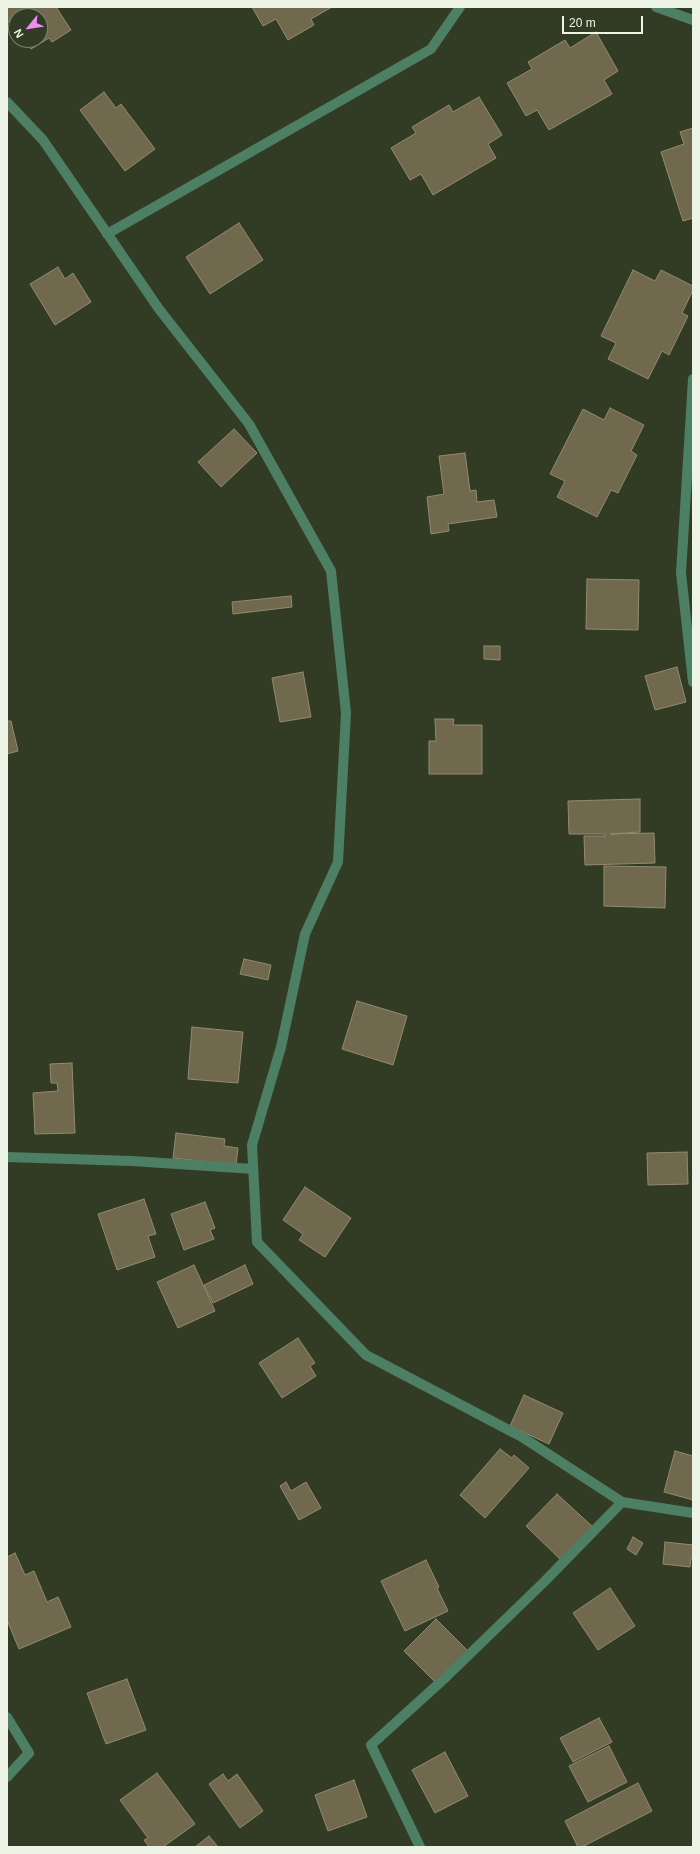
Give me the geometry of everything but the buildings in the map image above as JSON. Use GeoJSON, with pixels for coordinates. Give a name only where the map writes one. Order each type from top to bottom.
{"type":"FeatureCollection","features":[{"type":"Feature","properties":{"kind":"street"},"geometry":{"type":"LineString","coordinates":[[107,234],[431,49],[460,7]]}},
{"type":"Feature","properties":{"kind":"street"},"geometry":{"type":"LineString","coordinates":[[656,7],[693,20]]}},
{"type":"Feature","properties":{"kind":"street"},"geometry":{"type":"LineString","coordinates":[[7,102],[43,140],[159,309],[249,424],[331,571],[346,713],[338,862],[305,934],[281,1047],[252,1145],[257,1242],[366,1355],[522,1437],[622,1502],[693,1513]]}},
{"type":"Feature","properties":{"kind":"street"},"geometry":{"type":"LineString","coordinates":[[693,379],[681,573],[693,682]]}},
{"type":"Feature","properties":{"kind":"street"},"geometry":{"type":"LineString","coordinates":[[7,1157],[132,1161],[253,1169]]}},
{"type":"Feature","properties":{"kind":"street"},"geometry":{"type":"LineString","coordinates":[[420,1847],[371,1745],[451,1673],[545,1581],[622,1502]]}},
{"type":"Feature","properties":{"kind":"street"},"geometry":{"type":"LineString","coordinates":[[7,1717],[29,1753],[7,1777]]}}]}
